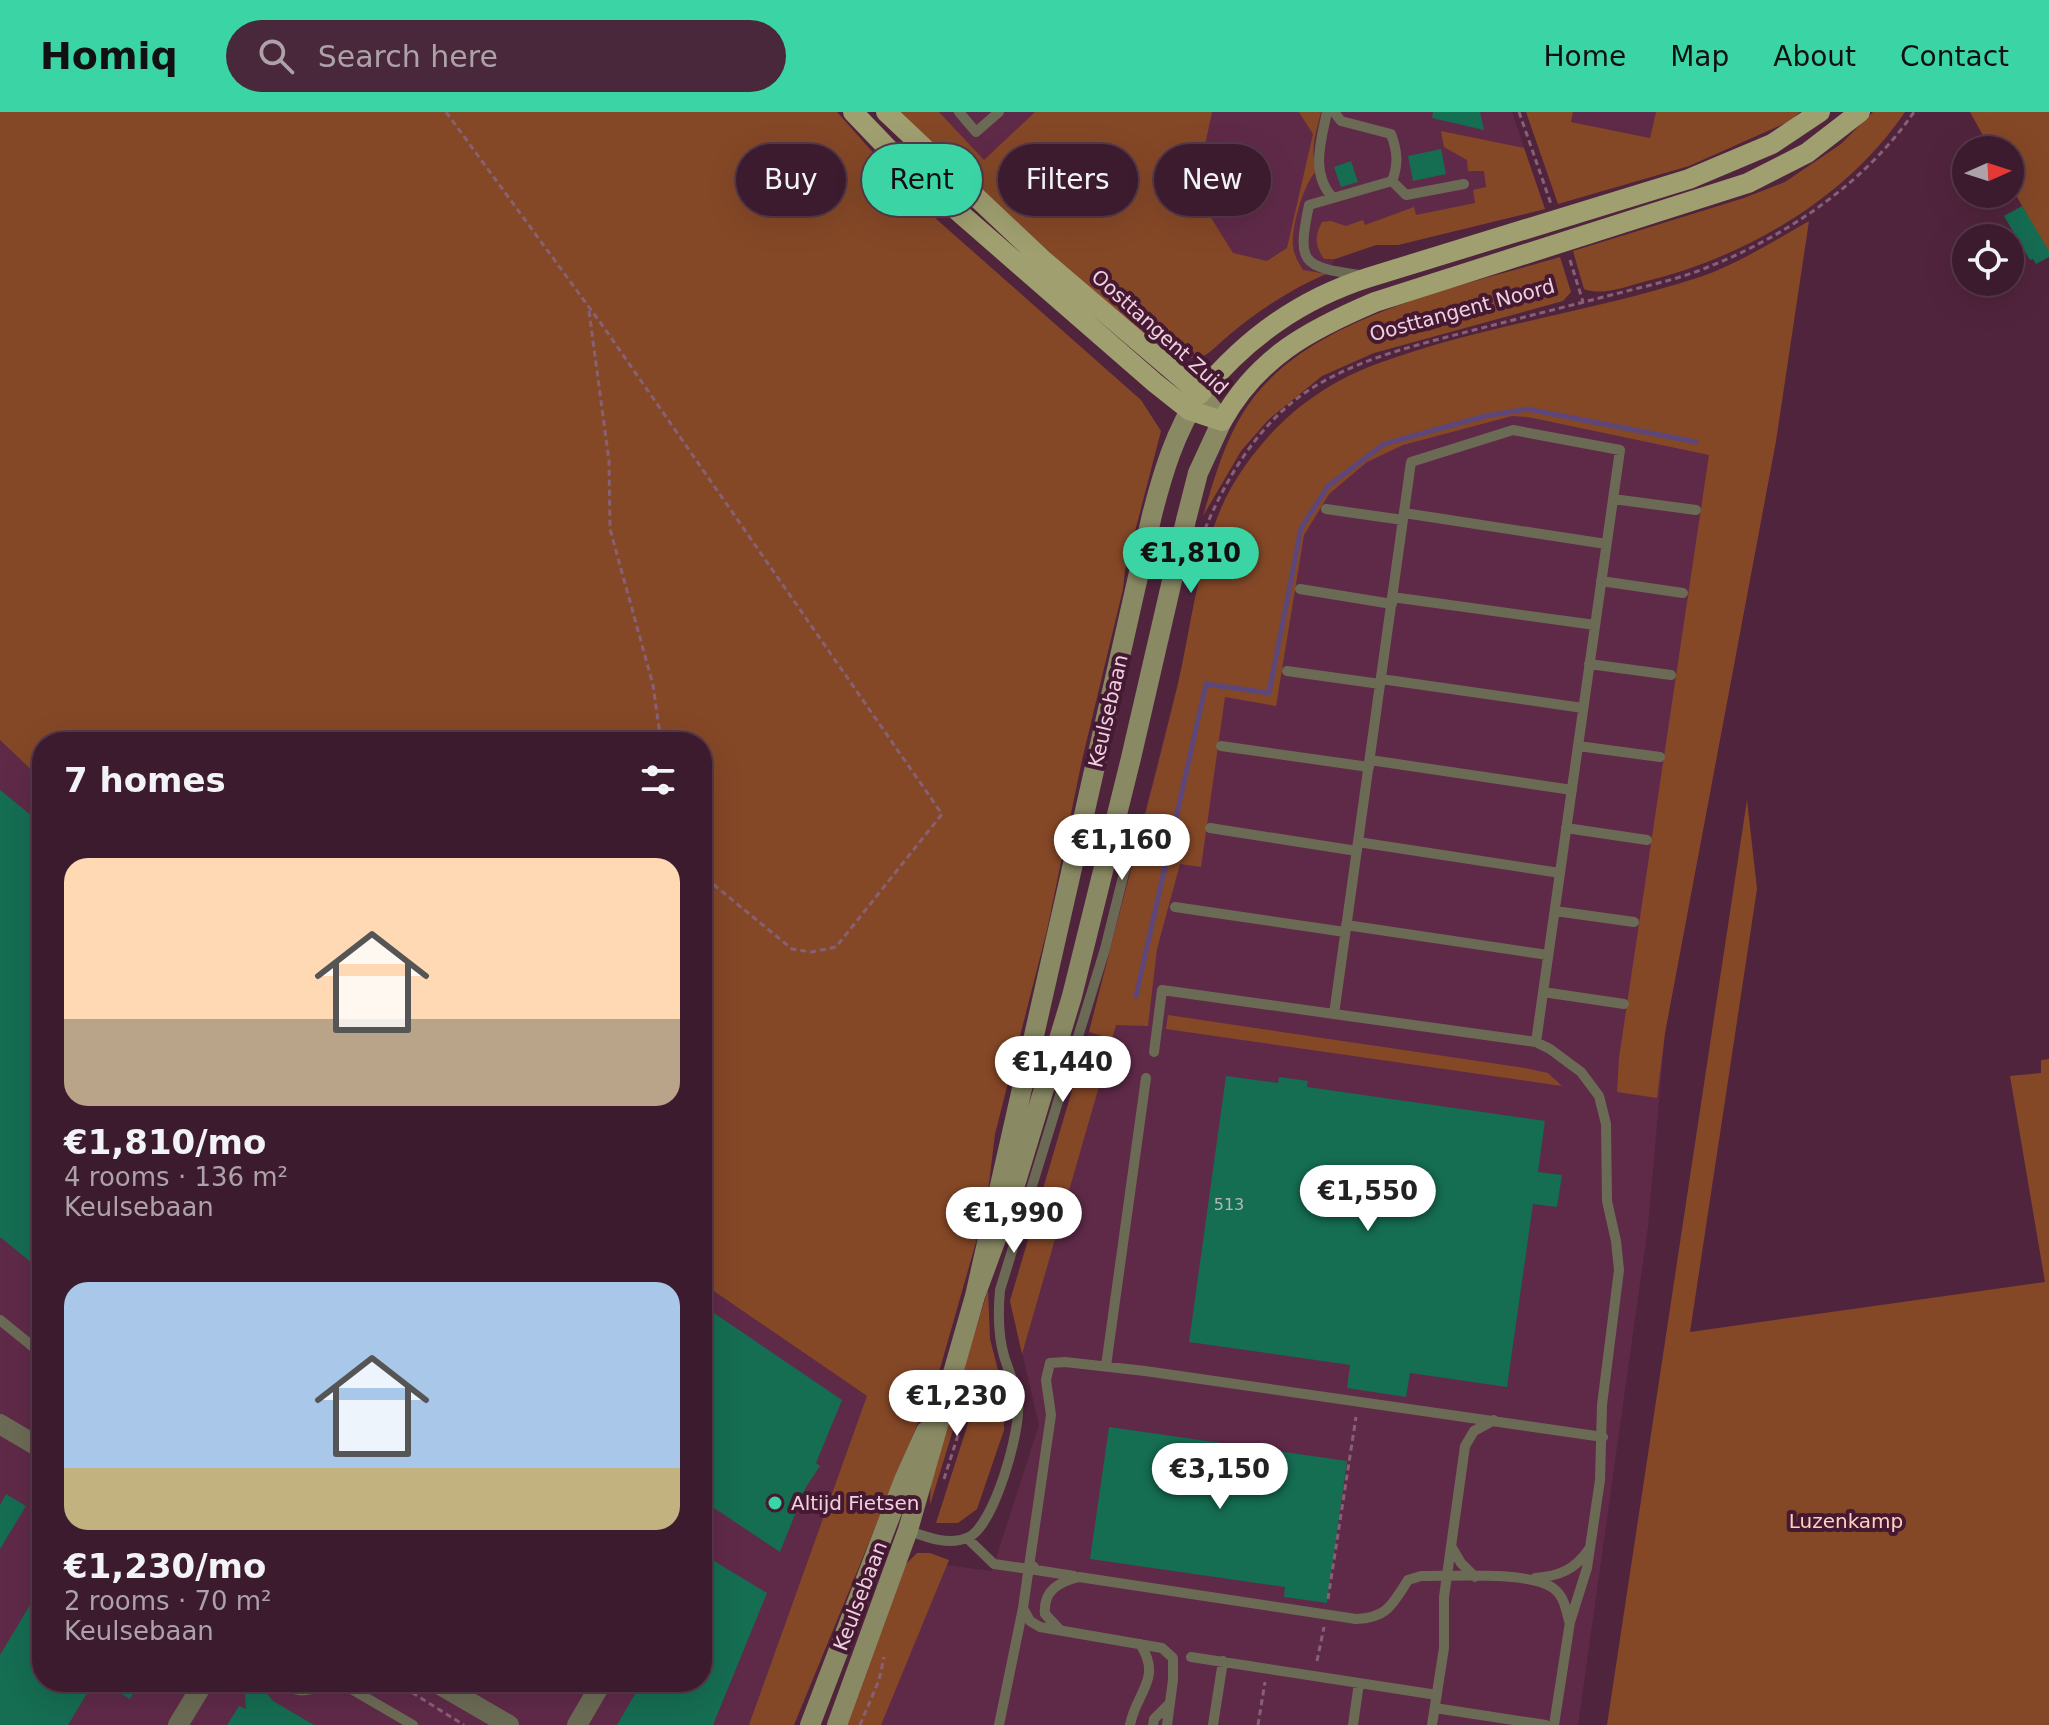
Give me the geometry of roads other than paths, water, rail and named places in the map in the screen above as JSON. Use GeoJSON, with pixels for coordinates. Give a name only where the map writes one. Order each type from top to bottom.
{"type":"FeatureCollection","features":[{"type":"Feature","properties":{"kind":"main road","name":"Oosttangent Zuid"},"geometry":{"type":"LineString","coordinates":[[853,112],[899,160],[1194,402],[1222,421]]}},
{"type":"Feature","properties":{"kind":"main road","name":"Oosttangent Zuid"},"geometry":{"type":"LineString","coordinates":[[886,112],[1194,402]]}},
{"type":"Feature","properties":{"kind":"main road"},"geometry":{"type":"LineString","coordinates":[[1194,402],[1241,348],[1275,321],[1325,294],[1370,277],[1689,179],[1772,144],[1820,112]]}},
{"type":"Feature","properties":{"kind":"main road","name":"Oosttangent Noord"},"geometry":{"type":"LineString","coordinates":[[1222,421],[1259,371],[1298,339],[1324,323],[1375,302],[1748,183],[1807,153],[1860,112]]}},
{"type":"Feature","properties":{"kind":"main road","name":"Keulsebaan"},"geometry":{"type":"LineString","coordinates":[[975,1296],[1152,515],[1165,466],[1194,402]]}},
{"type":"Feature","properties":{"kind":"main road","name":"Keulsebaan"},"geometry":{"type":"LineString","coordinates":[[837,1725],[898,1527],[1011,1198],[1072,996],[1198,473],[1222,421]]}},
{"type":"Feature","properties":{"kind":"main road","name":"Keulsebaan"},"geometry":{"type":"LineString","coordinates":[[810,1725],[898,1527]]}},
{"type":"Feature","properties":{"kind":"street"},"geometry":{"type":"LineString","coordinates":[[0,1424],[32,1443]]}},
{"type":"Feature","properties":{"kind":"street"},"geometry":{"type":"LineString","coordinates":[[178,1725],[198,1692]]}},
{"type":"Feature","properties":{"kind":"street"},"geometry":{"type":"LineString","coordinates":[[452,1692],[509,1725]]}},
{"type":"Feature","properties":{"kind":"street"},"geometry":{"type":"LineString","coordinates":[[577,1725],[596,1692]]}},
{"type":"Feature","properties":{"kind":"lane"},"geometry":{"type":"LineString","coordinates":[[959,112],[976,132],[999,112]]}},
{"type":"Feature","properties":{"kind":"lane"},"geometry":{"type":"LineString","coordinates":[[1327,112],[1317,156],[1324,189],[1333,198]]}},
{"type":"Feature","properties":{"kind":"lane"},"geometry":{"type":"LineString","coordinates":[[1334,112],[1341,121],[1391,134],[1397,149],[1396,171],[1392,181]]}},
{"type":"Feature","properties":{"kind":"lane"},"geometry":{"type":"LineString","coordinates":[[1370,277],[1319,268],[1307,259],[1302,248],[1302,237],[1309,205],[1392,181]]}},
{"type":"Feature","properties":{"kind":"lane"},"geometry":{"type":"LineString","coordinates":[[1392,181],[1406,195],[1464,184]]}},
{"type":"Feature","properties":{"kind":"lane"},"geometry":{"type":"LineString","coordinates":[[1334,1014],[1411,462],[1513,430],[1620,450],[1536,1042]]}},
{"type":"Feature","properties":{"kind":"lane"},"geometry":{"type":"LineString","coordinates":[[1613,499],[1696,510]]}},
{"type":"Feature","properties":{"kind":"lane"},"geometry":{"type":"LineString","coordinates":[[1326,509],[1606,544]]}},
{"type":"Feature","properties":{"kind":"lane"},"geometry":{"type":"LineString","coordinates":[[1601,581],[1683,593]]}},
{"type":"Feature","properties":{"kind":"lane"},"geometry":{"type":"LineString","coordinates":[[1300,589],[1595,625]]}},
{"type":"Feature","properties":{"kind":"lane"},"geometry":{"type":"LineString","coordinates":[[1589,664],[1671,675]]}},
{"type":"Feature","properties":{"kind":"lane"},"geometry":{"type":"LineString","coordinates":[[1287,671],[1583,708]]}},
{"type":"Feature","properties":{"kind":"lane"},"geometry":{"type":"LineString","coordinates":[[1221,746],[1572,790]]}},
{"type":"Feature","properties":{"kind":"lane"},"geometry":{"type":"LineString","coordinates":[[1578,746],[1660,757]]}},
{"type":"Feature","properties":{"kind":"lane"},"geometry":{"type":"LineString","coordinates":[[1210,828],[1560,873]]}},
{"type":"Feature","properties":{"kind":"lane"},"geometry":{"type":"LineString","coordinates":[[1566,828],[1647,840]]}},
{"type":"Feature","properties":{"kind":"lane"},"geometry":{"type":"LineString","coordinates":[[898,1527],[945,1541],[967,1538],[976,1533],[989,1515],[1014,1440],[1018,1405],[1001,1341],[1000,1290],[1105,949],[1135,829]]}},
{"type":"Feature","properties":{"kind":"lane"},"geometry":{"type":"LineString","coordinates":[[1175,907],[1548,955]]}},
{"type":"Feature","properties":{"kind":"lane"},"geometry":{"type":"LineString","coordinates":[[1555,911],[1634,922]]}},
{"type":"Feature","properties":{"kind":"lane"},"geometry":{"type":"LineString","coordinates":[[1154,1052],[1162,990],[1536,1042],[1581,1072],[1599,1096],[1606,1124],[1607,1201],[1619,1270],[1602,1405],[1600,1480],[1591,1546],[1570,1622],[1554,1725]]}},
{"type":"Feature","properties":{"kind":"lane"},"geometry":{"type":"LineString","coordinates":[[1543,992],[1624,1004]]}},
{"type":"Feature","properties":{"kind":"lane"},"geometry":{"type":"LineString","coordinates":[[1077,1041],[1109,1047]]}},
{"type":"Feature","properties":{"kind":"lane"},"geometry":{"type":"LineString","coordinates":[[1106,1366],[1146,1078]]}},
{"type":"Feature","properties":{"kind":"lane"},"geometry":{"type":"LineString","coordinates":[[0,1320],[32,1346]]}},
{"type":"Feature","properties":{"kind":"lane"},"geometry":{"type":"LineString","coordinates":[[999,1725],[1032,1567],[1051,1415],[1046,1380],[1050,1363],[1106,1366],[1603,1437]]}},
{"type":"Feature","properties":{"kind":"lane"},"geometry":{"type":"LineString","coordinates":[[1432,1725],[1444,1648],[1447,1576],[1465,1446],[1474,1431],[1494,1420]]}},
{"type":"Feature","properties":{"kind":"lane"},"geometry":{"type":"LineString","coordinates":[[967,1538],[994,1564],[1032,1567],[1079,1577],[1356,1619],[1375,1618],[1391,1606],[1408,1580],[1421,1576],[1533,1579],[1556,1576],[1571,1569],[1591,1546]]}},
{"type":"Feature","properties":{"kind":"lane"},"geometry":{"type":"LineString","coordinates":[[1451,1546],[1461,1563],[1475,1577]]}},
{"type":"Feature","properties":{"kind":"lane"},"geometry":{"type":"LineString","coordinates":[[1061,1631],[1048,1619],[1044,1610],[1046,1601],[1055,1585],[1079,1577]]}},
{"type":"Feature","properties":{"kind":"lane"},"geometry":{"type":"LineString","coordinates":[[1533,1579],[1555,1589],[1564,1601],[1570,1622]]}},
{"type":"Feature","properties":{"kind":"lane"},"geometry":{"type":"LineString","coordinates":[[1023,1608],[1030,1621],[1040,1627],[1162,1648],[1173,1658],[1167,1725]]}},
{"type":"Feature","properties":{"kind":"lane"},"geometry":{"type":"LineString","coordinates":[[1130,1725],[1132,1711],[1148,1685],[1150,1669],[1140,1644]]}},
{"type":"Feature","properties":{"kind":"lane"},"geometry":{"type":"LineString","coordinates":[[1191,1657],[1437,1695]]}},
{"type":"Feature","properties":{"kind":"lane"},"geometry":{"type":"LineString","coordinates":[[1213,1725],[1223,1661]]}},
{"type":"Feature","properties":{"kind":"lane"},"geometry":{"type":"LineString","coordinates":[[1353,1725],[1359,1683]]}},
{"type":"Feature","properties":{"kind":"lane"},"geometry":{"type":"LineString","coordinates":[[356,1692],[413,1725]]}},
{"type":"Feature","properties":{"kind":"lane"},"geometry":{"type":"LineString","coordinates":[[1153,1725],[1154,1719],[1170,1703]]}},
{"type":"Feature","properties":{"kind":"lane"},"geometry":{"type":"LineString","coordinates":[[1435,1708],[1546,1725]]}},
{"type":"Feature","properties":{"kind":"waterway"},"geometry":{"type":"LineString","coordinates":[[1136,996],[1206,684],[1269,693],[1301,528],[1328,486],[1384,444],[1485,416],[1527,409],[1696,442]]}},
{"type":"Feature","properties":{"kind":"place","name":"Altijd Fietsen"},"geometry":{"type":"Point","coordinates":[775,1503]}},
{"type":"Feature","properties":{"kind":"park label","name":"Luzenkamp"},"geometry":{"type":"Point","coordinates":[1846,1521]}}]}
